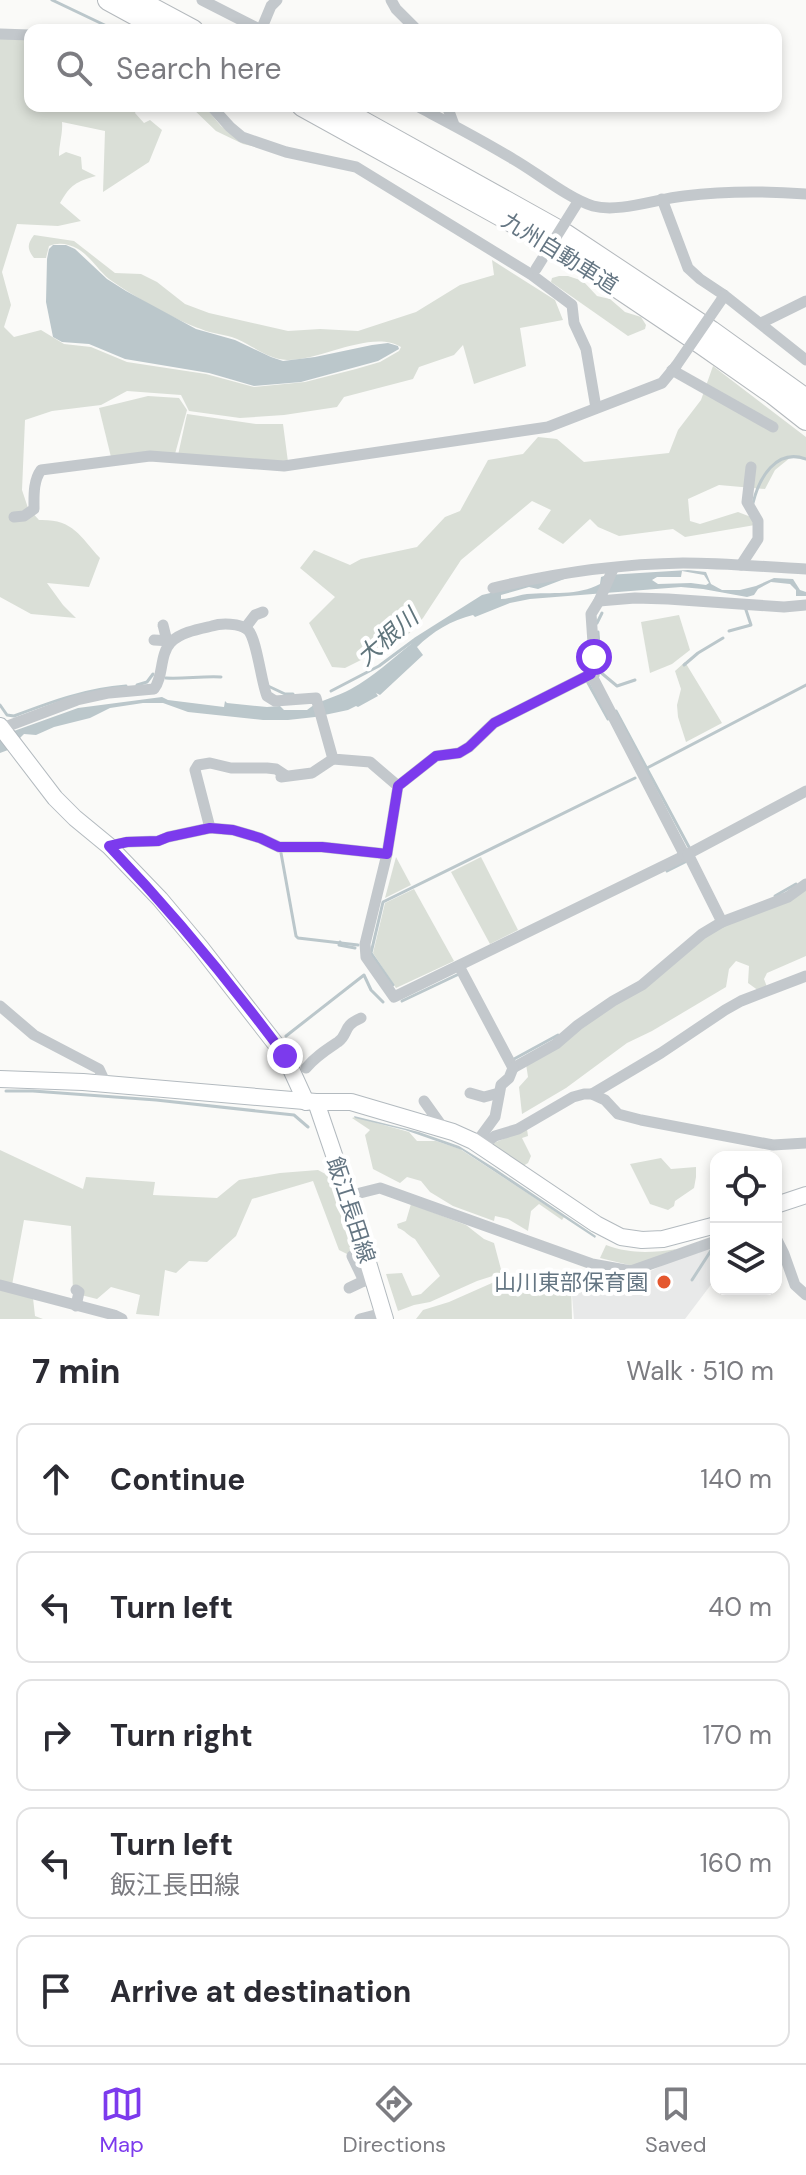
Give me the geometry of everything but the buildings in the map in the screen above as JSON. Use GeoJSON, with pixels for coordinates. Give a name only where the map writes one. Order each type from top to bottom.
{"type":"FeatureCollection","features":[{"type":"Feature","properties":{"kind":"highway"},"geometry":{"type":"LineString","coordinates":[[108,0],[152,24]]}},
{"type":"Feature","properties":{"kind":"highway"},"geometry":{"type":"LineString","coordinates":[[137,0],[182,24]]}},
{"type":"Feature","properties":{"kind":"highway","name":"九州自動車道"},"geometry":{"type":"LineString","coordinates":[[313,112],[557,247],[703,345],[806,420]]}},
{"type":"Feature","properties":{"kind":"highway","name":"九州自動車道"},"geometry":{"type":"LineString","coordinates":[[346,112],[565,234],[711,331],[806,399]]}},
{"type":"Feature","properties":{"kind":"street"},"geometry":{"type":"LineString","coordinates":[[202,0],[249,24]]}},
{"type":"Feature","properties":{"kind":"street"},"geometry":{"type":"LineString","coordinates":[[264,24],[277,0]]}},
{"type":"Feature","properties":{"kind":"street"},"geometry":{"type":"LineString","coordinates":[[391,0],[411,24]]}},
{"type":"Feature","properties":{"kind":"street"},"geometry":{"type":"LineString","coordinates":[[0,34],[24,35]]}},
{"type":"Feature","properties":{"kind":"street"},"geometry":{"type":"LineString","coordinates":[[216,112],[242,137],[286,152],[356,167],[534,272],[572,305],[574,323],[586,349],[596,408]]}},
{"type":"Feature","properties":{"kind":"street"},"geometry":{"type":"LineString","coordinates":[[429,112],[578,202],[592,206],[607,207],[736,192],[806,194]]}},
{"type":"Feature","properties":{"kind":"street"},"geometry":{"type":"LineString","coordinates":[[449,112],[454,125]]}},
{"type":"Feature","properties":{"kind":"street"},"geometry":{"type":"LineString","coordinates":[[662,199],[688,268],[806,360]]}},
{"type":"Feature","properties":{"kind":"street"},"geometry":{"type":"LineString","coordinates":[[534,272],[578,202]]}},
{"type":"Feature","properties":{"kind":"street"},"geometry":{"type":"LineString","coordinates":[[14,517],[24,516],[34,509],[37,475],[41,470],[150,456],[284,466],[548,427],[662,383],[723,297]]}},
{"type":"Feature","properties":{"kind":"street"},"geometry":{"type":"LineString","coordinates":[[761,323],[806,301]]}},
{"type":"Feature","properties":{"kind":"street"},"geometry":{"type":"LineString","coordinates":[[674,368],[773,427]]}},
{"type":"Feature","properties":{"kind":"street"},"geometry":{"type":"LineString","coordinates":[[741,565],[758,539],[758,521],[747,502],[751,467]]}},
{"type":"Feature","properties":{"kind":"street"},"geometry":{"type":"LineString","coordinates":[[493,588],[539,577],[683,563],[806,569]]}},
{"type":"Feature","properties":{"kind":"street"},"geometry":{"type":"LineString","coordinates":[[613,569],[591,614],[594,657],[591,674],[722,922]]}},
{"type":"Feature","properties":{"kind":"street"},"geometry":{"type":"LineString","coordinates":[[601,598],[784,607],[806,605]]}},
{"type":"Feature","properties":{"kind":"street"},"geometry":{"type":"LineString","coordinates":[[245,628],[255,615],[263,612]]}},
{"type":"Feature","properties":{"kind":"street"},"geometry":{"type":"LineString","coordinates":[[154,640],[170,641],[191,631],[218,624],[245,628],[253,639],[267,696],[275,701],[316,698],[333,759]]}},
{"type":"Feature","properties":{"kind":"street"},"geometry":{"type":"LineString","coordinates":[[4,732],[77,700],[109,693],[154,689],[170,641],[163,625]]}},
{"type":"Feature","properties":{"kind":"street"},"geometry":{"type":"LineString","coordinates":[[591,674],[494,723],[459,753],[436,756],[398,786],[387,854],[365,944],[366,957],[391,1000],[687,855],[806,791]]}},
{"type":"Feature","properties":{"kind":"street","name":"飯江長田線"},"geometry":{"type":"LineString","coordinates":[[4,732],[55,798],[109,846],[160,899],[285,1056],[311,1102],[348,1196],[368,1279],[384,1316]]}},
{"type":"Feature","properties":{"kind":"street"},"geometry":{"type":"LineString","coordinates":[[210,828],[195,770],[198,765],[210,763],[231,768],[276,769],[283,776],[312,773],[333,759],[370,762],[398,786]]}},
{"type":"Feature","properties":{"kind":"street"},"geometry":{"type":"LineString","coordinates":[[109,846],[158,841],[210,828],[233,830],[279,847],[322,847],[387,854]]}},
{"type":"Feature","properties":{"kind":"street"},"geometry":{"type":"LineString","coordinates":[[478,1145],[495,1117],[501,1085],[509,1078],[513,1068],[556,1044],[578,1025],[642,985],[702,934],[722,922],[788,897],[806,884]]}},
{"type":"Feature","properties":{"kind":"street"},"geometry":{"type":"LineString","coordinates":[[459,966],[513,1068]]}},
{"type":"Feature","properties":{"kind":"street"},"geometry":{"type":"LineString","coordinates":[[478,1145],[518,1129],[573,1097],[592,1094],[741,1001],[806,976]]}},
{"type":"Feature","properties":{"kind":"street"},"geometry":{"type":"LineString","coordinates":[[0,1006],[34,1035],[99,1069],[106,1084]]}},
{"type":"Feature","properties":{"kind":"street"},"geometry":{"type":"LineString","coordinates":[[306,1068],[341,1039],[348,1025],[361,1018]]}},
{"type":"Feature","properties":{"kind":"street"},"geometry":{"type":"LineString","coordinates":[[0,1079],[106,1084],[311,1102],[351,1102],[444,1129],[478,1145],[596,1224],[621,1237],[663,1239],[710,1227]]}},
{"type":"Feature","properties":{"kind":"street"},"geometry":{"type":"LineString","coordinates":[[470,1093],[484,1097],[499,1093]]}},
{"type":"Feature","properties":{"kind":"street"},"geometry":{"type":"LineString","coordinates":[[592,1094],[605,1100],[618,1114],[629,1117],[773,1145],[806,1143]]}},
{"type":"Feature","properties":{"kind":"street"},"geometry":{"type":"LineString","coordinates":[[424,1101],[444,1129]]}},
{"type":"Feature","properties":{"kind":"street"},"geometry":{"type":"LineString","coordinates":[[760,1143],[761,1151]]}},
{"type":"Feature","properties":{"kind":"street"},"geometry":{"type":"LineString","coordinates":[[348,1196],[380,1188],[592,1264],[631,1271],[710,1243]]}},
{"type":"Feature","properties":{"kind":"street"},"geometry":{"type":"LineString","coordinates":[[782,1203],[806,1195]]}},
{"type":"Feature","properties":{"kind":"street"},"geometry":{"type":"LineString","coordinates":[[782,1250],[795,1285],[806,1295]]}},
{"type":"Feature","properties":{"kind":"street"},"geometry":{"type":"LineString","coordinates":[[349,1288],[368,1279],[352,1256]]}},
{"type":"Feature","properties":{"kind":"street"},"geometry":{"type":"LineString","coordinates":[[0,1285],[122,1319]]}},
{"type":"Feature","properties":{"kind":"street"},"geometry":{"type":"LineString","coordinates":[[76,1290],[79,1292],[76,1306]]}},
{"type":"Feature","properties":{"kind":"street"},"geometry":{"type":"LineString","coordinates":[[360,1319],[384,1316]]}},
{"type":"Feature","properties":{"kind":"shaded area"},"geometry":{"type":"Polygon","coordinates":[[[0,37],[24,39],[24,112],[135,112],[144,123],[150,120],[162,130],[149,162],[103,192],[105,131],[62,122],[59,156],[66,152],[81,157],[82,169],[96,176],[75,185],[60,203],[81,221],[58,226],[17,224],[2,272],[11,305],[4,327],[14,337],[41,330],[64,344],[91,347],[127,362],[206,374],[254,387],[305,382],[356,369],[380,362],[401,347],[389,342],[361,343],[300,359],[273,357],[237,339],[205,331],[154,307],[109,279],[75,247],[64,244],[49,246],[46,258],[34,258],[29,246],[34,235],[74,241],[115,273],[141,274],[157,282],[185,304],[209,313],[288,331],[358,331],[416,312],[460,285],[494,275],[492,260],[555,300],[563,320],[520,328],[526,366],[474,384],[463,345],[454,355],[419,367],[413,379],[344,397],[337,407],[240,418],[189,411],[181,395],[127,391],[101,405],[52,411],[25,420],[22,490],[28,508],[39,520],[60,522],[74,530],[100,558],[89,587],[47,583],[76,618],[31,614],[0,597],[0,37]]]}},
{"type":"Feature","properties":{"kind":"shaded area"},"geometry":{"type":"Polygon","coordinates":[[[196,112],[209,112],[221,126],[243,142],[274,151],[243,144],[216,131],[196,112]]]}},
{"type":"Feature","properties":{"kind":"shaded area"},"geometry":{"type":"Polygon","coordinates":[[[53,245],[75,249],[107,279],[196,329],[235,340],[283,361],[388,343],[399,349],[378,361],[301,382],[254,386],[209,373],[125,359],[89,344],[62,342],[53,337],[46,302],[47,259],[53,245]]]}},
{"type":"Feature","properties":{"kind":"shaded area"},"geometry":{"type":"Polygon","coordinates":[[[559,276],[583,281],[597,296],[610,299],[625,312],[641,317],[645,329],[628,336],[551,282],[552,278],[559,276]]]}},
{"type":"Feature","properties":{"kind":"shaded area"},"geometry":{"type":"Polygon","coordinates":[[[713,366],[806,437],[806,460],[791,457],[775,470],[765,489],[719,485],[688,499],[690,521],[700,524],[738,512],[751,517],[755,525],[685,537],[673,529],[619,536],[598,527],[590,519],[563,544],[538,529],[551,510],[532,501],[461,560],[423,618],[405,638],[345,668],[332,667],[309,623],[335,597],[300,568],[314,550],[350,565],[361,559],[417,547],[445,517],[460,511],[488,460],[523,454],[538,437],[557,439],[584,462],[669,453],[678,430],[701,400],[713,366]]]}},
{"type":"Feature","properties":{"kind":"shaded area"},"geometry":{"type":"Polygon","coordinates":[[[148,396],[179,398],[187,410],[175,454],[111,457],[99,408],[148,396]]]}},
{"type":"Feature","properties":{"kind":"shaded area"},"geometry":{"type":"Polygon","coordinates":[[[187,414],[256,424],[283,424],[288,462],[178,455],[187,414]]]}},
{"type":"Feature","properties":{"kind":"shaded area","name":"大根川"},"geometry":{"type":"Polygon","coordinates":[[[688,570],[706,572],[711,584],[722,590],[740,590],[774,578],[793,579],[800,590],[806,592],[806,596],[796,596],[796,590],[790,584],[771,582],[747,597],[681,587],[530,599],[510,603],[475,617],[465,617],[443,627],[417,647],[423,655],[380,695],[376,693],[378,696],[348,710],[315,717],[263,720],[188,712],[163,703],[143,703],[110,708],[90,718],[36,735],[24,734],[8,750],[0,753],[0,736],[78,708],[162,697],[224,707],[225,701],[280,706],[284,710],[307,710],[359,684],[411,644],[414,638],[482,595],[567,578],[538,589],[529,587],[501,595],[501,599],[527,594],[574,592],[600,584],[601,577],[688,570]],[[682,571],[681,577],[657,577],[652,580],[658,584],[706,585],[709,583],[704,575],[682,571]]]}},
{"type":"Feature","properties":{"kind":"shaded area"},"geometry":{"type":"Polygon","coordinates":[[[679,615],[690,650],[672,664],[650,673],[641,622],[679,615]]]}},
{"type":"Feature","properties":{"kind":"shaded area"},"geometry":{"type":"Polygon","coordinates":[[[685,662],[722,723],[686,742],[678,717],[681,689],[675,671],[685,662]]]}},
{"type":"Feature","properties":{"kind":"shaded area"},"geometry":{"type":"Polygon","coordinates":[[[396,857],[411,885],[385,898],[396,857]]]}},
{"type":"Feature","properties":{"kind":"shaded area"},"geometry":{"type":"Polygon","coordinates":[[[481,857],[518,930],[490,944],[451,872],[481,857]]]}},
{"type":"Feature","properties":{"kind":"shaded area"},"geometry":{"type":"Polygon","coordinates":[[[806,888],[806,956],[767,973],[764,979],[767,987],[759,991],[748,983],[749,966],[736,961],[729,969],[726,987],[627,1043],[566,1088],[522,1114],[519,1087],[528,1077],[526,1064],[704,936],[806,888]]]}},
{"type":"Feature","properties":{"kind":"shaded area"},"geometry":{"type":"Polygon","coordinates":[[[414,889],[454,961],[396,988],[373,953],[385,903],[414,889]]]}},
{"type":"Feature","properties":{"kind":"shaded area"},"geometry":{"type":"Polygon","coordinates":[[[354,1116],[419,1132],[459,1146],[595,1238],[462,1150],[354,1116]]]}},
{"type":"Feature","properties":{"kind":"shaded area"},"geometry":{"type":"Polygon","coordinates":[[[352,1118],[409,1132],[417,1141],[436,1141],[460,1149],[564,1217],[562,1220],[539,1204],[531,1211],[528,1231],[508,1219],[495,1216],[494,1221],[453,1206],[430,1192],[421,1181],[407,1177],[400,1183],[373,1169],[365,1135],[370,1130],[352,1118]]]}},
{"type":"Feature","properties":{"kind":"shaded area"},"geometry":{"type":"Polygon","coordinates":[[[527,1129],[528,1136],[522,1138],[531,1156],[523,1166],[489,1145],[527,1129]]]}},
{"type":"Feature","properties":{"kind":"shaded area"},"geometry":{"type":"Polygon","coordinates":[[[0,1150],[83,1189],[86,1177],[155,1182],[153,1195],[217,1198],[239,1180],[318,1170],[331,1177],[355,1258],[339,1250],[313,1181],[252,1199],[236,1236],[207,1262],[189,1261],[176,1273],[165,1270],[159,1316],[136,1314],[140,1295],[111,1287],[97,1299],[73,1293],[71,1226],[24,1220],[12,1285],[0,1282],[0,1150]]]}},
{"type":"Feature","properties":{"kind":"shaded area"},"geometry":{"type":"Polygon","coordinates":[[[661,1158],[671,1169],[696,1167],[694,1188],[668,1210],[650,1204],[630,1164],[661,1158]]]}},
{"type":"Feature","properties":{"kind":"shaded area"},"geometry":{"type":"Polygon","coordinates":[[[411,1204],[466,1225],[494,1243],[502,1273],[430,1302],[398,1311],[386,1274],[402,1273],[412,1296],[421,1294],[440,1276],[415,1239],[398,1228],[397,1224],[406,1221],[411,1204]]]}},
{"type":"Feature","properties":{"kind":"shaded area"},"geometry":{"type":"Polygon","coordinates":[[[606,1245],[641,1252],[677,1249],[633,1266],[600,1258],[606,1245]]]}},
{"type":"Feature","properties":{"kind":"shaded area","name":"山川東部保育園"},"geometry":{"type":"Polygon","coordinates":[[[710,1246],[710,1286],[685,1319],[574,1319],[571,1284],[591,1281],[609,1283],[636,1278],[696,1249],[710,1246]]]}},
{"type":"Feature","properties":{"kind":"shaded area"},"geometry":{"type":"Polygon","coordinates":[[[609,1272],[611,1277],[606,1282],[591,1280],[571,1283],[572,1319],[416,1319],[423,1310],[501,1279],[587,1278],[609,1272]]]}},
{"type":"Feature","properties":{"kind":"shaded area"},"geometry":{"type":"Polygon","coordinates":[[[0,1289],[33,1298],[35,1316],[43,1319],[0,1319],[0,1289]]]}},
{"type":"Feature","properties":{"kind":"waterway"},"geometry":{"type":"LineString","coordinates":[[52,0],[102,24]]}},
{"type":"Feature","properties":{"kind":"waterway"},"geometry":{"type":"LineString","coordinates":[[753,503],[764,475],[778,461],[795,457],[806,459]]}},
{"type":"Feature","properties":{"kind":"waterway"},"geometry":{"type":"LineString","coordinates":[[729,631],[751,625],[745,607]]}},
{"type":"Feature","properties":{"kind":"waterway"},"geometry":{"type":"LineString","coordinates":[[597,623],[602,613]]}},
{"type":"Feature","properties":{"kind":"waterway"},"geometry":{"type":"LineString","coordinates":[[598,632],[598,676]]}},
{"type":"Feature","properties":{"kind":"waterway"},"geometry":{"type":"LineString","coordinates":[[684,665],[723,638]]}},
{"type":"Feature","properties":{"kind":"waterway"},"geometry":{"type":"LineString","coordinates":[[331,691],[379,666],[414,640]]}},
{"type":"Feature","properties":{"kind":"waterway"},"geometry":{"type":"LineString","coordinates":[[599,671],[617,686],[635,680]]}},
{"type":"Feature","properties":{"kind":"waterway"},"geometry":{"type":"LineString","coordinates":[[137,685],[147,682],[153,674]]}},
{"type":"Feature","properties":{"kind":"waterway"},"geometry":{"type":"LineString","coordinates":[[166,678],[221,677]]}},
{"type":"Feature","properties":{"kind":"waterway"},"geometry":{"type":"LineString","coordinates":[[587,681],[608,719]]}},
{"type":"Feature","properties":{"kind":"waterway"},"geometry":{"type":"LineString","coordinates":[[647,768],[806,685]]}},
{"type":"Feature","properties":{"kind":"waterway"},"geometry":{"type":"LineString","coordinates":[[0,705],[7,715],[14,716],[83,693],[126,686]]}},
{"type":"Feature","properties":{"kind":"waterway"},"geometry":{"type":"LineString","coordinates":[[268,686],[285,694],[293,694]]}},
{"type":"Feature","properties":{"kind":"waterway"},"geometry":{"type":"LineString","coordinates":[[616,711],[690,849]]}},
{"type":"Feature","properties":{"kind":"waterway"},"geometry":{"type":"LineString","coordinates":[[393,985],[371,953],[383,902],[635,778]]}},
{"type":"Feature","properties":{"kind":"waterway"},"geometry":{"type":"LineString","coordinates":[[281,853],[296,936],[358,945]]}},
{"type":"Feature","properties":{"kind":"waterway"},"geometry":{"type":"LineString","coordinates":[[667,871],[685,862]]}},
{"type":"Feature","properties":{"kind":"waterway"},"geometry":{"type":"LineString","coordinates":[[775,896],[796,884]]}},
{"type":"Feature","properties":{"kind":"waterway"},"geometry":{"type":"LineString","coordinates":[[340,942],[339,945],[355,948]]}},
{"type":"Feature","properties":{"kind":"waterway"},"geometry":{"type":"LineString","coordinates":[[402,1001],[459,974]]}},
{"type":"Feature","properties":{"kind":"waterway"},"geometry":{"type":"LineString","coordinates":[[286,1036],[364,975],[371,990],[383,1002]]}},
{"type":"Feature","properties":{"kind":"waterway"},"geometry":{"type":"LineString","coordinates":[[514,1059],[558,1035]]}},
{"type":"Feature","properties":{"kind":"waterway"},"geometry":{"type":"LineString","coordinates":[[6,1091],[156,1100],[294,1115],[308,1127]]}},
{"type":"Feature","properties":{"kind":"waterway"},"geometry":{"type":"LineString","coordinates":[[692,1280],[710,1252]]}},
{"type":"Feature","properties":{"kind":"place","name":"山川東部保育園"},"geometry":{"type":"Point","coordinates":[664,1282]}},
{"type":"Feature","properties":{"kind":"route"},"geometry":{"type":"LineString","coordinates":[[285,1056],[160,899],[109,846],[158,841],[210,828],[233,830],[279,847],[322,847],[387,854],[398,786],[436,756],[459,753],[494,723],[591,674],[594,657]]}}]}
